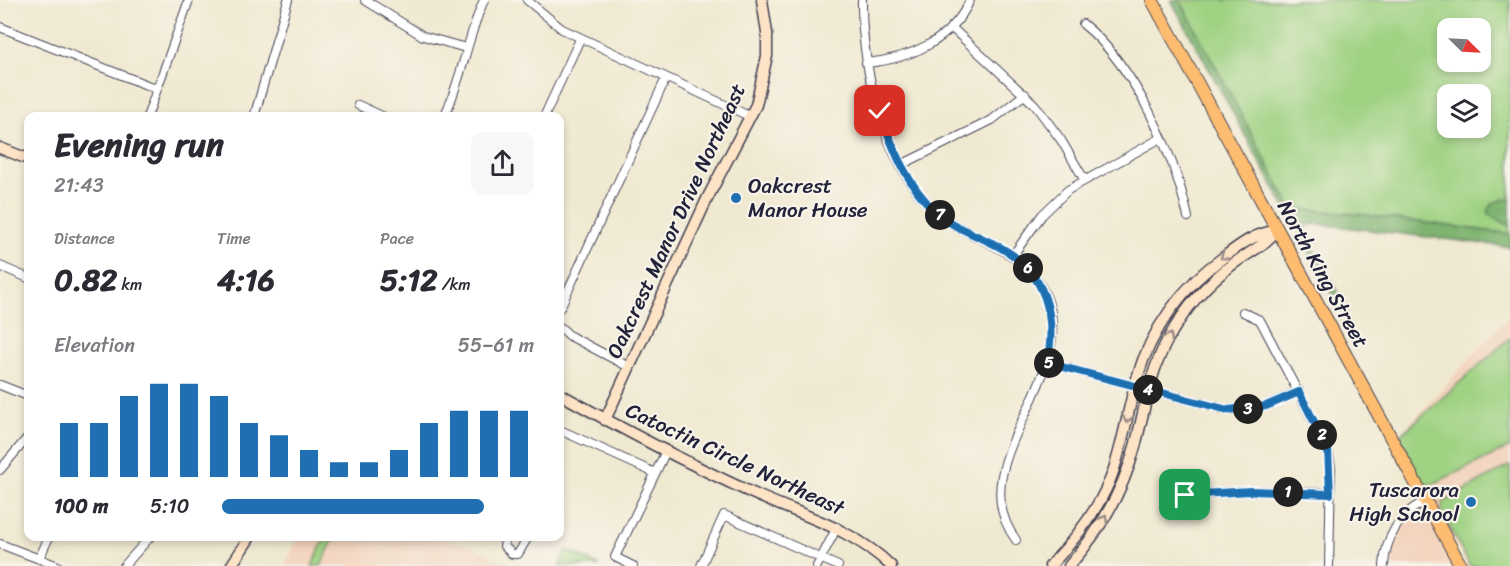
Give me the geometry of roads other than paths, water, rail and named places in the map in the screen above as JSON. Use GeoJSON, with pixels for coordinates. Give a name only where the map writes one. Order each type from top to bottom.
{"type":"FeatureCollection","features":[{"type":"Feature","properties":{"kind":"main road","name":"North King Street"},"geometry":{"type":"LineString","coordinates":[[1152,0],[1276,231],[1461,566]]}},
{"type":"Feature","properties":{"kind":"street"},"geometry":{"type":"LineString","coordinates":[[149,112],[189,0]]}},
{"type":"Feature","properties":{"kind":"street"},"geometry":{"type":"LineString","coordinates":[[255,112],[288,0]]}},
{"type":"Feature","properties":{"kind":"street"},"geometry":{"type":"LineString","coordinates":[[365,0],[423,36],[466,48]]}},
{"type":"Feature","properties":{"kind":"street"},"geometry":{"type":"LineString","coordinates":[[446,112],[457,88],[466,48],[484,0]]}},
{"type":"Feature","properties":{"kind":"street"},"geometry":{"type":"LineString","coordinates":[[527,0],[551,22],[580,39],[751,117]]}},
{"type":"Feature","properties":{"kind":"street","name":"Oakcrest Manor Drive Northeast"},"geometry":{"type":"LineString","coordinates":[[605,420],[708,197],[751,117],[760,90],[767,56],[767,33],[762,0]]}},
{"type":"Feature","properties":{"kind":"street"},"geometry":{"type":"LineString","coordinates":[[862,0],[866,63],[890,141],[910,182],[938,213],[1013,255],[1034,275],[1046,297],[1052,332],[1047,363],[1000,483],[1000,509],[1016,540]]}},
{"type":"Feature","properties":{"kind":"street"},"geometry":{"type":"LineString","coordinates":[[866,63],[897,58],[917,51],[951,27],[961,17],[970,0]]}},
{"type":"Feature","properties":{"kind":"street"},"geometry":{"type":"LineString","coordinates":[[1083,24],[1101,40],[1122,66],[1161,138],[1178,176],[1188,217]]}},
{"type":"Feature","properties":{"kind":"street"},"geometry":{"type":"LineString","coordinates":[[0,27],[157,89]]}},
{"type":"Feature","properties":{"kind":"street"},"geometry":{"type":"LineString","coordinates":[[951,27],[1025,94],[1052,127],[1084,179]]}},
{"type":"Feature","properties":{"kind":"street"},"geometry":{"type":"LineString","coordinates":[[546,112],[580,39]]}},
{"type":"Feature","properties":{"kind":"street"},"geometry":{"type":"LineString","coordinates":[[564,299],[666,78]]}},
{"type":"Feature","properties":{"kind":"street"},"geometry":{"type":"LineString","coordinates":[[901,165],[992,120],[1025,94]]}},
{"type":"Feature","properties":{"kind":"street"},"geometry":{"type":"LineString","coordinates":[[358,105],[373,112]]}},
{"type":"Feature","properties":{"kind":"street"},"geometry":{"type":"LineString","coordinates":[[1013,255],[1048,209],[1084,179],[1161,138]]}},
{"type":"Feature","properties":{"kind":"street"},"geometry":{"type":"LineString","coordinates":[[0,148],[24,157]]}},
{"type":"Feature","properties":{"kind":"street"},"geometry":{"type":"LineString","coordinates":[[1050,566],[1086,523],[1106,488],[1119,452],[1135,386],[1146,354],[1161,325],[1201,274],[1261,233],[1276,231]]}},
{"type":"Feature","properties":{"kind":"street"},"geometry":{"type":"LineString","coordinates":[[1069,566],[1092,539],[1119,492],[1136,442],[1148,389],[1165,345],[1191,304],[1215,278],[1267,242],[1276,231]]}},
{"type":"Feature","properties":{"kind":"street"},"geometry":{"type":"LineString","coordinates":[[0,266],[24,276]]}},
{"type":"Feature","properties":{"kind":"street"},"geometry":{"type":"LineString","coordinates":[[1243,312],[1260,320],[1328,449],[1329,566]]}},
{"type":"Feature","properties":{"kind":"street"},"geometry":{"type":"LineString","coordinates":[[564,331],[629,367]]}},
{"type":"Feature","properties":{"kind":"street"},"geometry":{"type":"LineString","coordinates":[[1047,363],[1228,410],[1266,406],[1299,392]]}},
{"type":"Feature","properties":{"kind":"street"},"geometry":{"type":"LineString","coordinates":[[0,385],[24,394]]}},
{"type":"Feature","properties":{"kind":"street","name":"Catoctin Circle Northeast"},"geometry":{"type":"LineString","coordinates":[[564,396],[666,451],[780,506],[837,527],[866,545],[891,566]]}},
{"type":"Feature","properties":{"kind":"street"},"geometry":{"type":"LineString","coordinates":[[564,432],[655,473]]}},
{"type":"Feature","properties":{"kind":"street"},"geometry":{"type":"LineString","coordinates":[[0,470],[24,442]]}},
{"type":"Feature","properties":{"kind":"street"},"geometry":{"type":"LineString","coordinates":[[633,566],[615,557],[666,451]]}},
{"type":"Feature","properties":{"kind":"street"},"geometry":{"type":"LineString","coordinates":[[1185,495],[1251,491],[1330,494]]}},
{"type":"Feature","properties":{"kind":"street"},"geometry":{"type":"LineString","coordinates":[[1384,566],[1391,538],[1397,526],[1406,512],[1425,502]]}},
{"type":"Feature","properties":{"kind":"street"},"geometry":{"type":"LineString","coordinates":[[701,566],[724,515],[819,562],[838,566]]}},
{"type":"Feature","properties":{"kind":"street"},"geometry":{"type":"LineString","coordinates":[[819,562],[837,527]]}},
{"type":"Feature","properties":{"kind":"street"},"geometry":{"type":"LineString","coordinates":[[39,559],[47,541]]}},
{"type":"Feature","properties":{"kind":"street"},"geometry":{"type":"LineString","coordinates":[[124,566],[146,541]]}},
{"type":"Feature","properties":{"kind":"street"},"geometry":{"type":"LineString","coordinates":[[231,566],[247,541]]}},
{"type":"Feature","properties":{"kind":"street"},"geometry":{"type":"LineString","coordinates":[[505,541],[504,546],[507,550],[518,554],[526,541]]}},
{"type":"Feature","properties":{"kind":"street"},"geometry":{"type":"LineString","coordinates":[[0,544],[58,566]]}},
{"type":"Feature","properties":{"kind":"place","name":"Oakcrest Manor House"},"geometry":{"type":"Point","coordinates":[736,198]}},
{"type":"Feature","properties":{"kind":"place","name":"Tuscarora High School"},"geometry":{"type":"Point","coordinates":[1471,502]}}]}
